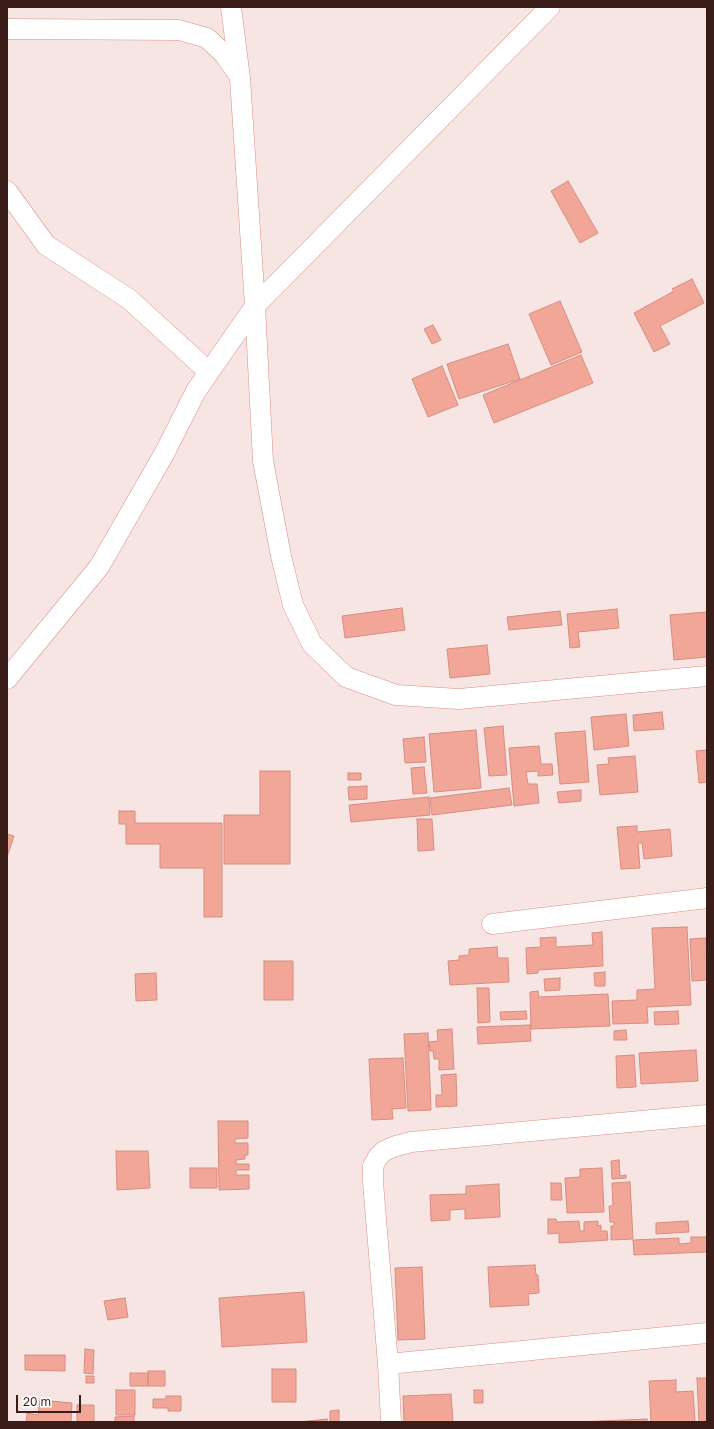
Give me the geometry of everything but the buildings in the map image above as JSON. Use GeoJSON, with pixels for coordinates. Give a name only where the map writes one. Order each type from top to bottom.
{"type":"FeatureCollection","features":[{"type":"Feature","properties":{"kind":"street"},"geometry":{"type":"LineString","coordinates":[[231,7],[240,78],[255,306],[262,461],[293,605],[312,644],[346,677],[396,694],[459,698],[707,676]]}},
{"type":"Feature","properties":{"kind":"street"},"geometry":{"type":"LineString","coordinates":[[7,679],[99,567],[164,454],[196,391],[255,306],[550,7]]}},
{"type":"Feature","properties":{"kind":"street"},"geometry":{"type":"LineString","coordinates":[[7,29],[179,30],[207,38],[224,54],[240,78]]}},
{"type":"Feature","properties":{"kind":"street"},"geometry":{"type":"LineString","coordinates":[[7,191],[46,245],[129,299],[209,372]]}},
{"type":"Feature","properties":{"kind":"street"},"geometry":{"type":"LineString","coordinates":[[492,924],[707,898]]}},
{"type":"Feature","properties":{"kind":"street"},"geometry":{"type":"LineString","coordinates":[[391,1422],[388,1364],[373,1182],[373,1166],[378,1157],[384,1151],[411,1142],[707,1115]]}},
{"type":"Feature","properties":{"kind":"street"},"geometry":{"type":"LineString","coordinates":[[388,1364],[707,1333]]}}]}
